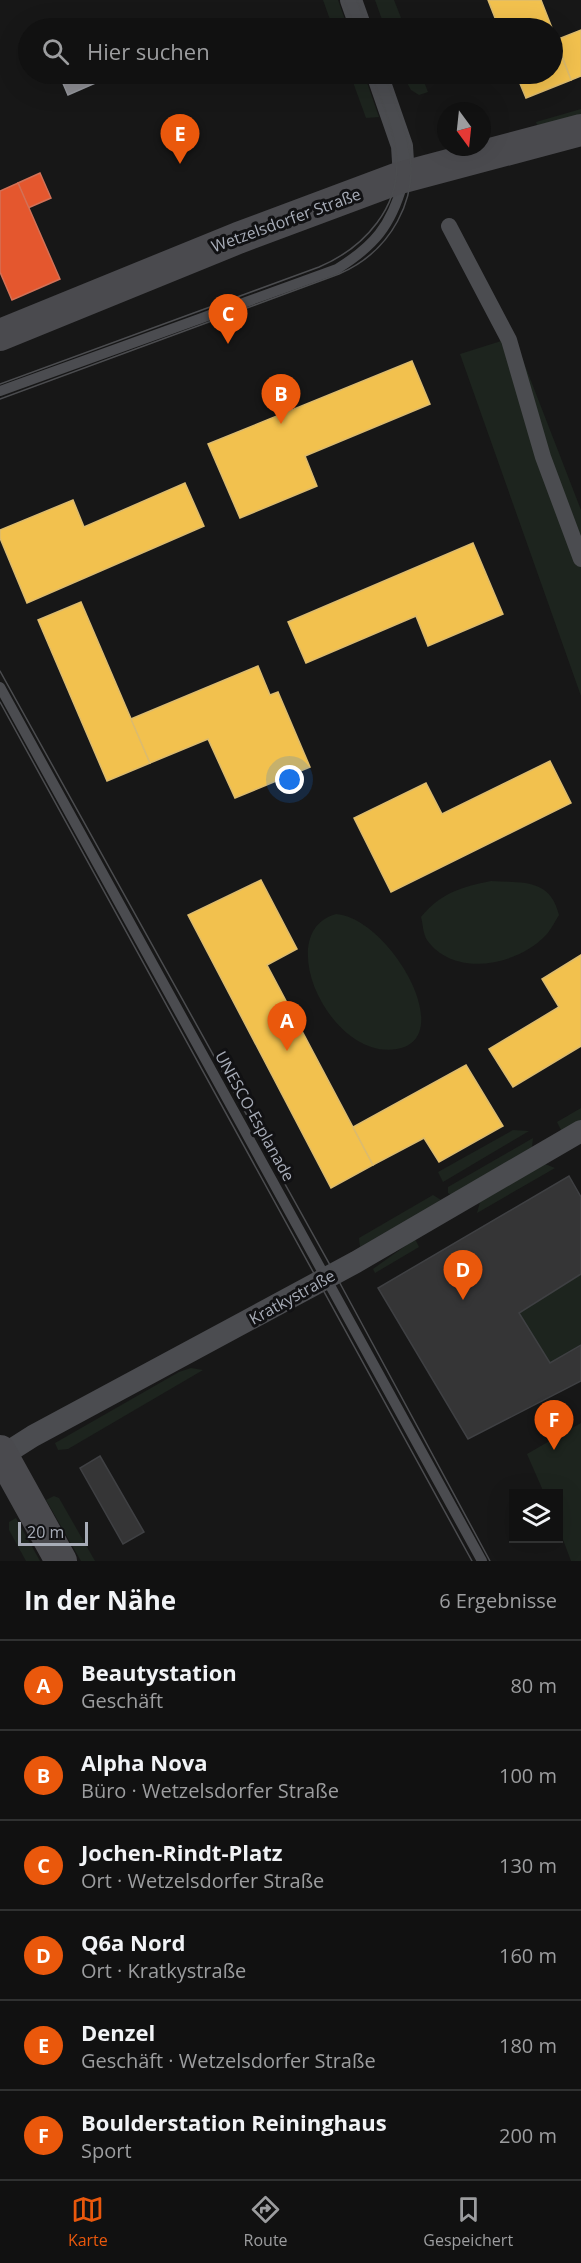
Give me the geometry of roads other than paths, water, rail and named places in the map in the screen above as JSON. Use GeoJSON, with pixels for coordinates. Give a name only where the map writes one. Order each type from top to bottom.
{"type":"FeatureCollection","features":[{"type":"Feature","properties":{"kind":"main road","name":"Wetzelsdorfer Straße"},"geometry":{"type":"LineString","coordinates":[[0,334],[238,238],[404,177],[581,130]]}},
{"type":"Feature","properties":{"kind":"main road"},"geometry":{"type":"LineString","coordinates":[[1,1454],[61,1561]]}},
{"type":"Feature","properties":{"kind":"street"},"geometry":{"type":"LineString","coordinates":[[351,0],[357,18]]}},
{"type":"Feature","properties":{"kind":"street"},"geometry":{"type":"LineString","coordinates":[[380,84],[402,146],[404,177]]}},
{"type":"Feature","properties":{"kind":"street"},"geometry":{"type":"LineString","coordinates":[[449,226],[509,340],[543,457],[581,559]]}},
{"type":"Feature","properties":{"kind":"street","name":"Kratkystraße"},"geometry":{"type":"LineString","coordinates":[[1,1454],[326,1278],[581,1131]]}},
{"type":"Feature","properties":{"kind":"lane"},"geometry":{"type":"LineString","coordinates":[[0,391],[337,269],[359,255],[380,234],[393,213],[404,177]]}},
{"type":"Feature","properties":{"kind":"lane","name":"UNESCO-Esplanade"},"geometry":{"type":"LineString","coordinates":[[0,687],[482,1561]]}},
{"type":"Feature","properties":{"kind":"tram line"},"geometry":{"type":"LineString","coordinates":[[344,0],[351,18]]}},
{"type":"Feature","properties":{"kind":"tram line"},"geometry":{"type":"LineString","coordinates":[[357,0],[363,18]]}},
{"type":"Feature","properties":{"kind":"tram line"},"geometry":{"type":"LineString","coordinates":[[0,384],[319,267],[351,249],[365,237],[387,207],[397,172],[392,133],[375,84]]}},
{"type":"Feature","properties":{"kind":"tram line"},"geometry":{"type":"LineString","coordinates":[[0,399],[339,274],[373,252],[387,238],[398,221],[410,184],[411,164],[408,143],[388,84]]}},
{"type":"Feature","properties":{"kind":"tram line"},"geometry":{"type":"LineString","coordinates":[[0,671],[335,1274],[490,1561]]}},
{"type":"Feature","properties":{"kind":"tram line"},"geometry":{"type":"LineString","coordinates":[[0,702],[472,1561]]}},
{"type":"Feature","properties":{"kind":"place","name":"Denzel"},"geometry":{"type":"Point","coordinates":[180,164]}},
{"type":"Feature","properties":{"kind":"place","name":"Jochen-Rindt-Platz"},"geometry":{"type":"Point","coordinates":[228,344]}},
{"type":"Feature","properties":{"kind":"place","name":"Alpha Nova"},"geometry":{"type":"Point","coordinates":[281,424]}},
{"type":"Feature","properties":{"kind":"place","name":"Beautystation"},"geometry":{"type":"Point","coordinates":[287,1051]}},
{"type":"Feature","properties":{"kind":"place","name":"Q6a Nord"},"geometry":{"type":"Point","coordinates":[463,1300]}},
{"type":"Feature","properties":{"kind":"place","name":"Boulderstation Reininghaus"},"geometry":{"type":"Point","coordinates":[554,1450]}}]}
